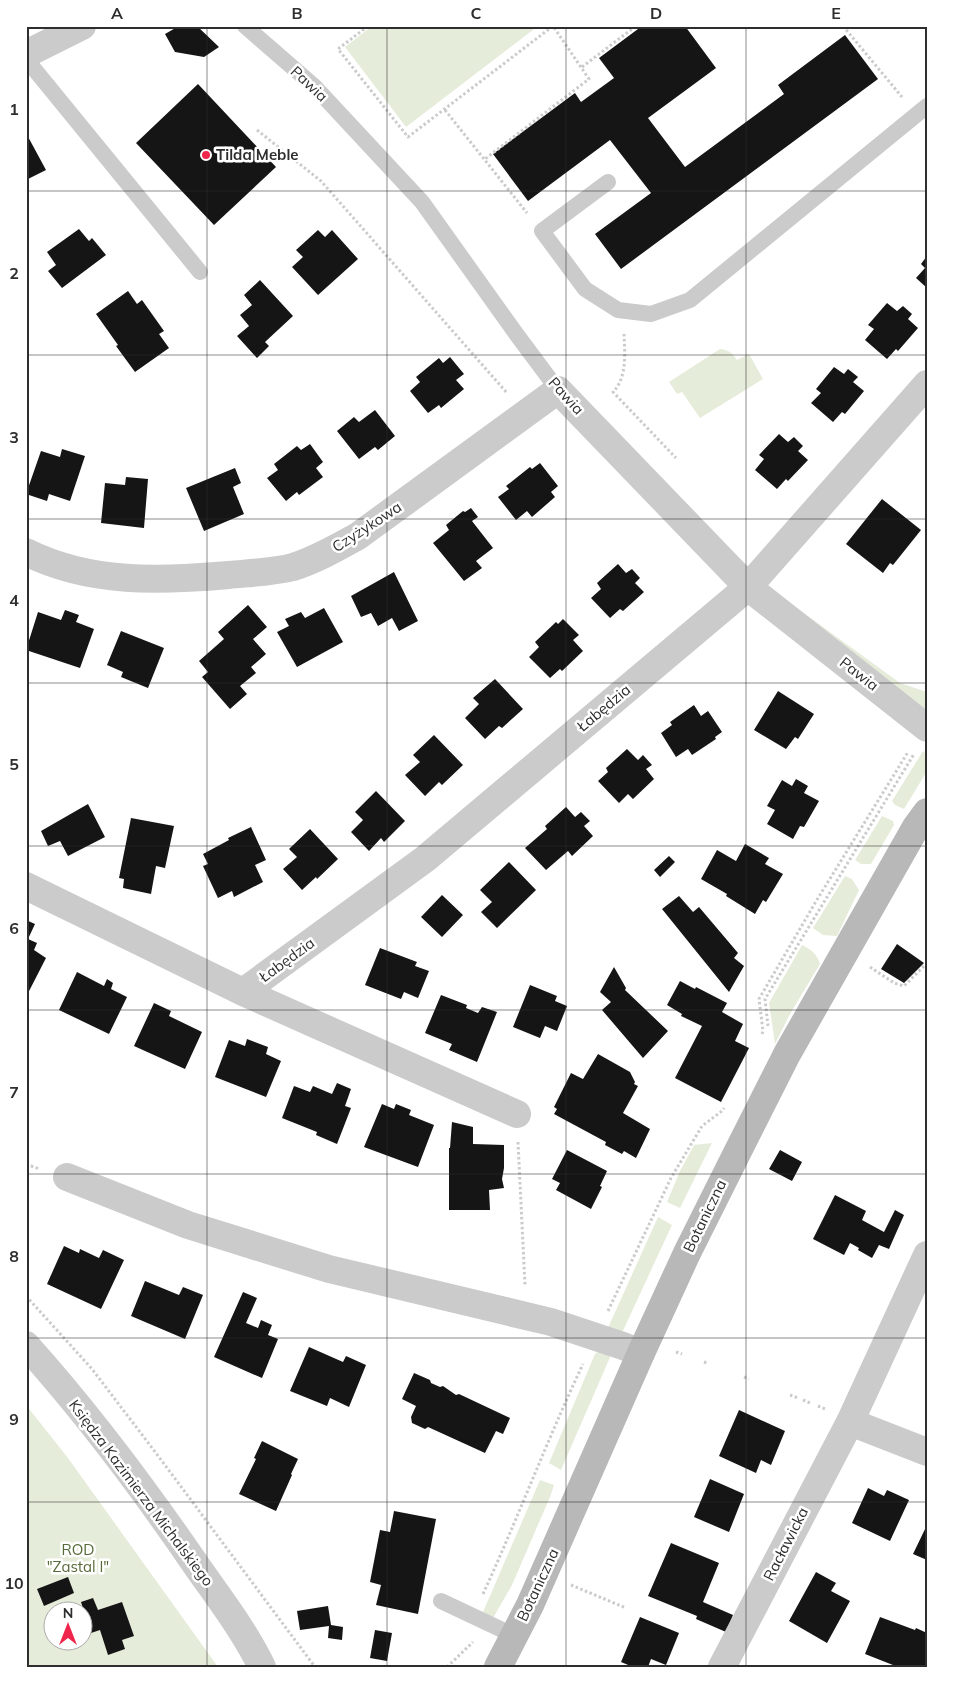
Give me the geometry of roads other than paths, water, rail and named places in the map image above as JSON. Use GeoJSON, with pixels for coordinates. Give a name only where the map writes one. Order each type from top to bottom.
{"type":"FeatureCollection","features":[{"type":"Feature","properties":{"kind":"main road","name":"Botaniczna"},"geometry":{"type":"LineString","coordinates":[[498,1667],[541,1582],[687,1253],[788,1054],[916,827],[927,812]]}},
{"type":"Feature","properties":{"kind":"main road","name":"Botaniczna"},"geometry":{"type":"LineString","coordinates":[[481,1667],[513,1635]]}},
{"type":"Feature","properties":{"kind":"street"},"geometry":{"type":"LineString","coordinates":[[26,54],[82,26]]}},
{"type":"Feature","properties":{"kind":"street","name":"Łabędzia"},"geometry":{"type":"LineString","coordinates":[[243,992],[425,859],[748,587],[927,384]]}},
{"type":"Feature","properties":{"kind":"street","name":"Czyżykowa"},"geometry":{"type":"LineString","coordinates":[[26,552],[76,571],[132,579],[192,578],[245,574],[292,567],[329,552],[358,536],[558,390]]}},
{"type":"Feature","properties":{"kind":"street","name":"Pawia"},"geometry":{"type":"LineString","coordinates":[[558,390],[748,587],[926,727]]}},
{"type":"Feature","properties":{"kind":"street","name":"Łabędzia"},"geometry":{"type":"LineString","coordinates":[[26,886],[243,992],[516,1114]]}},
{"type":"Feature","properties":{"kind":"street"},"geometry":{"type":"LineString","coordinates":[[67,1177],[188,1225],[329,1269],[551,1322],[641,1353]]}},
{"type":"Feature","properties":{"kind":"street","name":"Racławicka"},"geometry":{"type":"LineString","coordinates":[[722,1667],[850,1422],[927,1256]]}},
{"type":"Feature","properties":{"kind":"street","name":"Księdza Kazimierza Michalskiego"},"geometry":{"type":"LineString","coordinates":[[26,1345],[119,1458],[167,1522],[257,1655],[274,1667]]}},
{"type":"Feature","properties":{"kind":"street"},"geometry":{"type":"LineString","coordinates":[[850,1422],[927,1452]]}},
{"type":"Feature","properties":{"kind":"lane","name":"Pawia"},"geometry":{"type":"LineString","coordinates":[[244,26],[314,86],[422,202],[516,335],[558,390]]}},
{"type":"Feature","properties":{"kind":"lane"},"geometry":{"type":"LineString","coordinates":[[26,58],[200,272]]}},
{"type":"Feature","properties":{"kind":"lane"},"geometry":{"type":"LineString","coordinates":[[608,182],[542,231],[585,289],[618,310],[651,314],[690,300],[927,106]]}},
{"type":"Feature","properties":{"kind":"lane"},"geometry":{"type":"LineString","coordinates":[[441,1601],[513,1635]]}},
{"type":"Feature","properties":{"kind":"place","name":"Tilda Meble"},"geometry":{"type":"Point","coordinates":[206,155]}},
{"type":"Feature","properties":{"kind":"park label","name":"ROD \"Zastal I\""},"geometry":{"type":"Point","coordinates":[78,1558]}}]}
